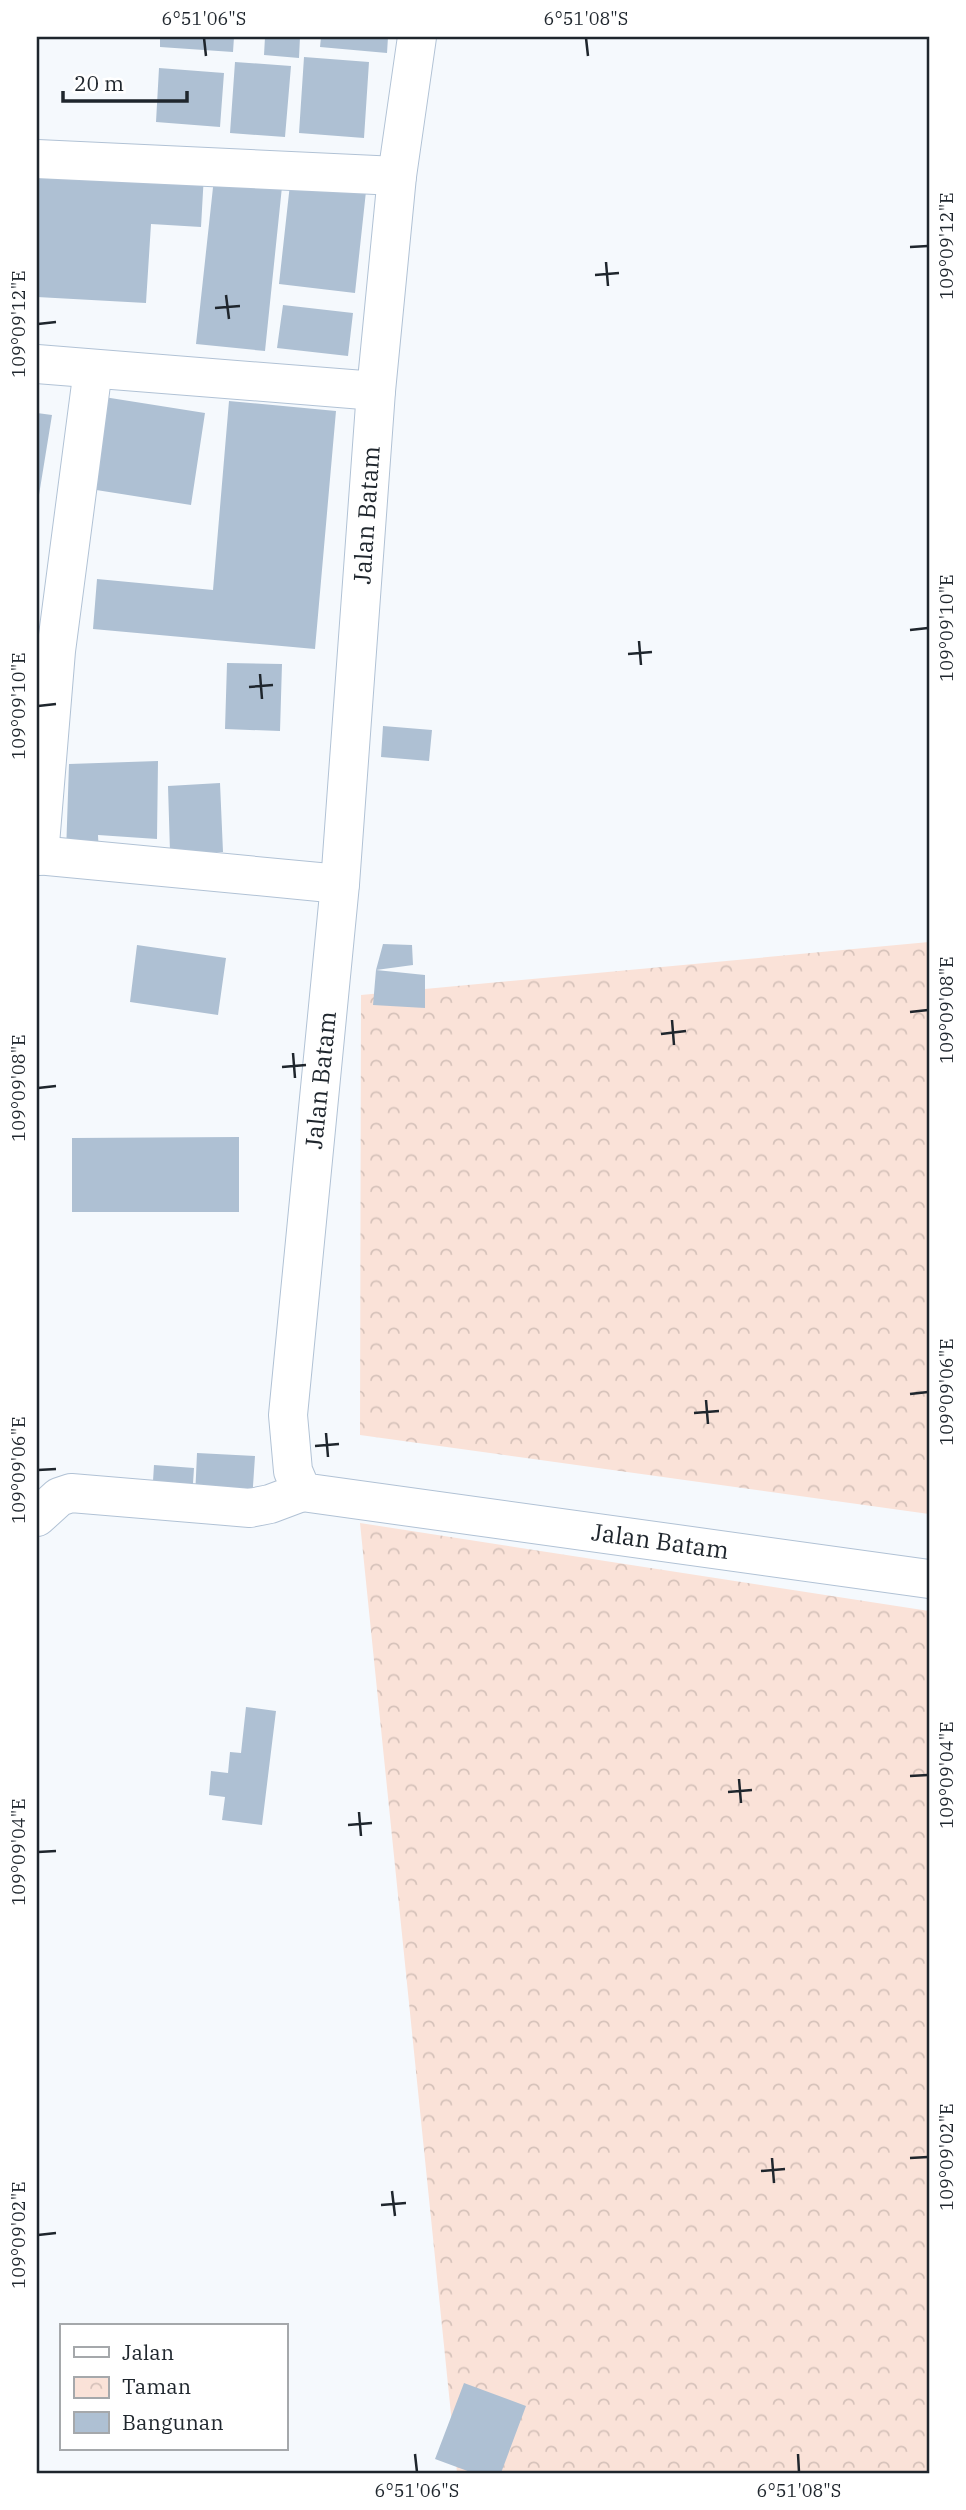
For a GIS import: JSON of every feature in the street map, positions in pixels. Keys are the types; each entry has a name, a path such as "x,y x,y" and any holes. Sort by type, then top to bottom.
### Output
{"street":[{"name":"Jalan Batam","path":"417,37 397,176 376,391 340,884 288,1415 293,1471 302,1492 929,1579"},
{"path":"37,159 397,176"},
{"path":"37,365 376,391"},
{"path":"93,369 46,650 38,855 340,884"},
{"path":"37,1517 59,1497 71,1493 250,1508 302,1492"}],"green space":[{"path":"929,942 929,1514 360,1435 361,995"},
{"path":"360,1523 929,1611 929,2473 457,2473"}],"building":[{"path":"160,37 234,37 233,52 160,47"},
{"path":"265,37 300,37 299,58 264,55"},
{"path":"321,37 388,37 387,53 320,47"},
{"path":"304,57 369,62 364,138 299,133"},
{"path":"235,62 291,66 285,137 230,133"},
{"path":"159,68 224,73 220,127 156,122"},
{"path":"37,163 204,174 201,227 151,224 146,303 37,297"},
{"path":"215,169 283,177 265,351 196,344"},
{"path":"291,175 367,182 355,293 279,284"},
{"path":"283,305 353,313 348,356 277,348"},
{"path":"104,397 205,413 191,505 90,489"},
{"path":"229,401 336,411 315,649 93,629 97,579 213,590"},
{"path":"37,413 52,415 38,501 37,501"},
{"path":"227,663 282,664 280,731 225,729"},
{"path":"383,726 432,730 429,761 381,757"},
{"path":"158,761 157,839 98,835 99,854 66,853 69,764"},
{"path":"220,783 223,852 170,852 168,786"},
{"path":"383,944 412,945 413,965 376,970"},
{"path":"137,945 226,958 218,1015 130,1002"},
{"path":"376,970 425,975 425,1008 373,1005"},
{"path":"239,1137 239,1212 72,1212 72,1138"},
{"path":"197,1453 255,1456 252,1501 195,1498"},
{"path":"154,1465 194,1468 192,1499 152,1497"},
{"path":"246,1707 276,1711 262,1825 222,1820 225,1797 209,1795 211,1771 228,1773 230,1752 241,1753"},
{"path":"464,2383 526,2406 501,2473 473,2473 435,2459"}]}
